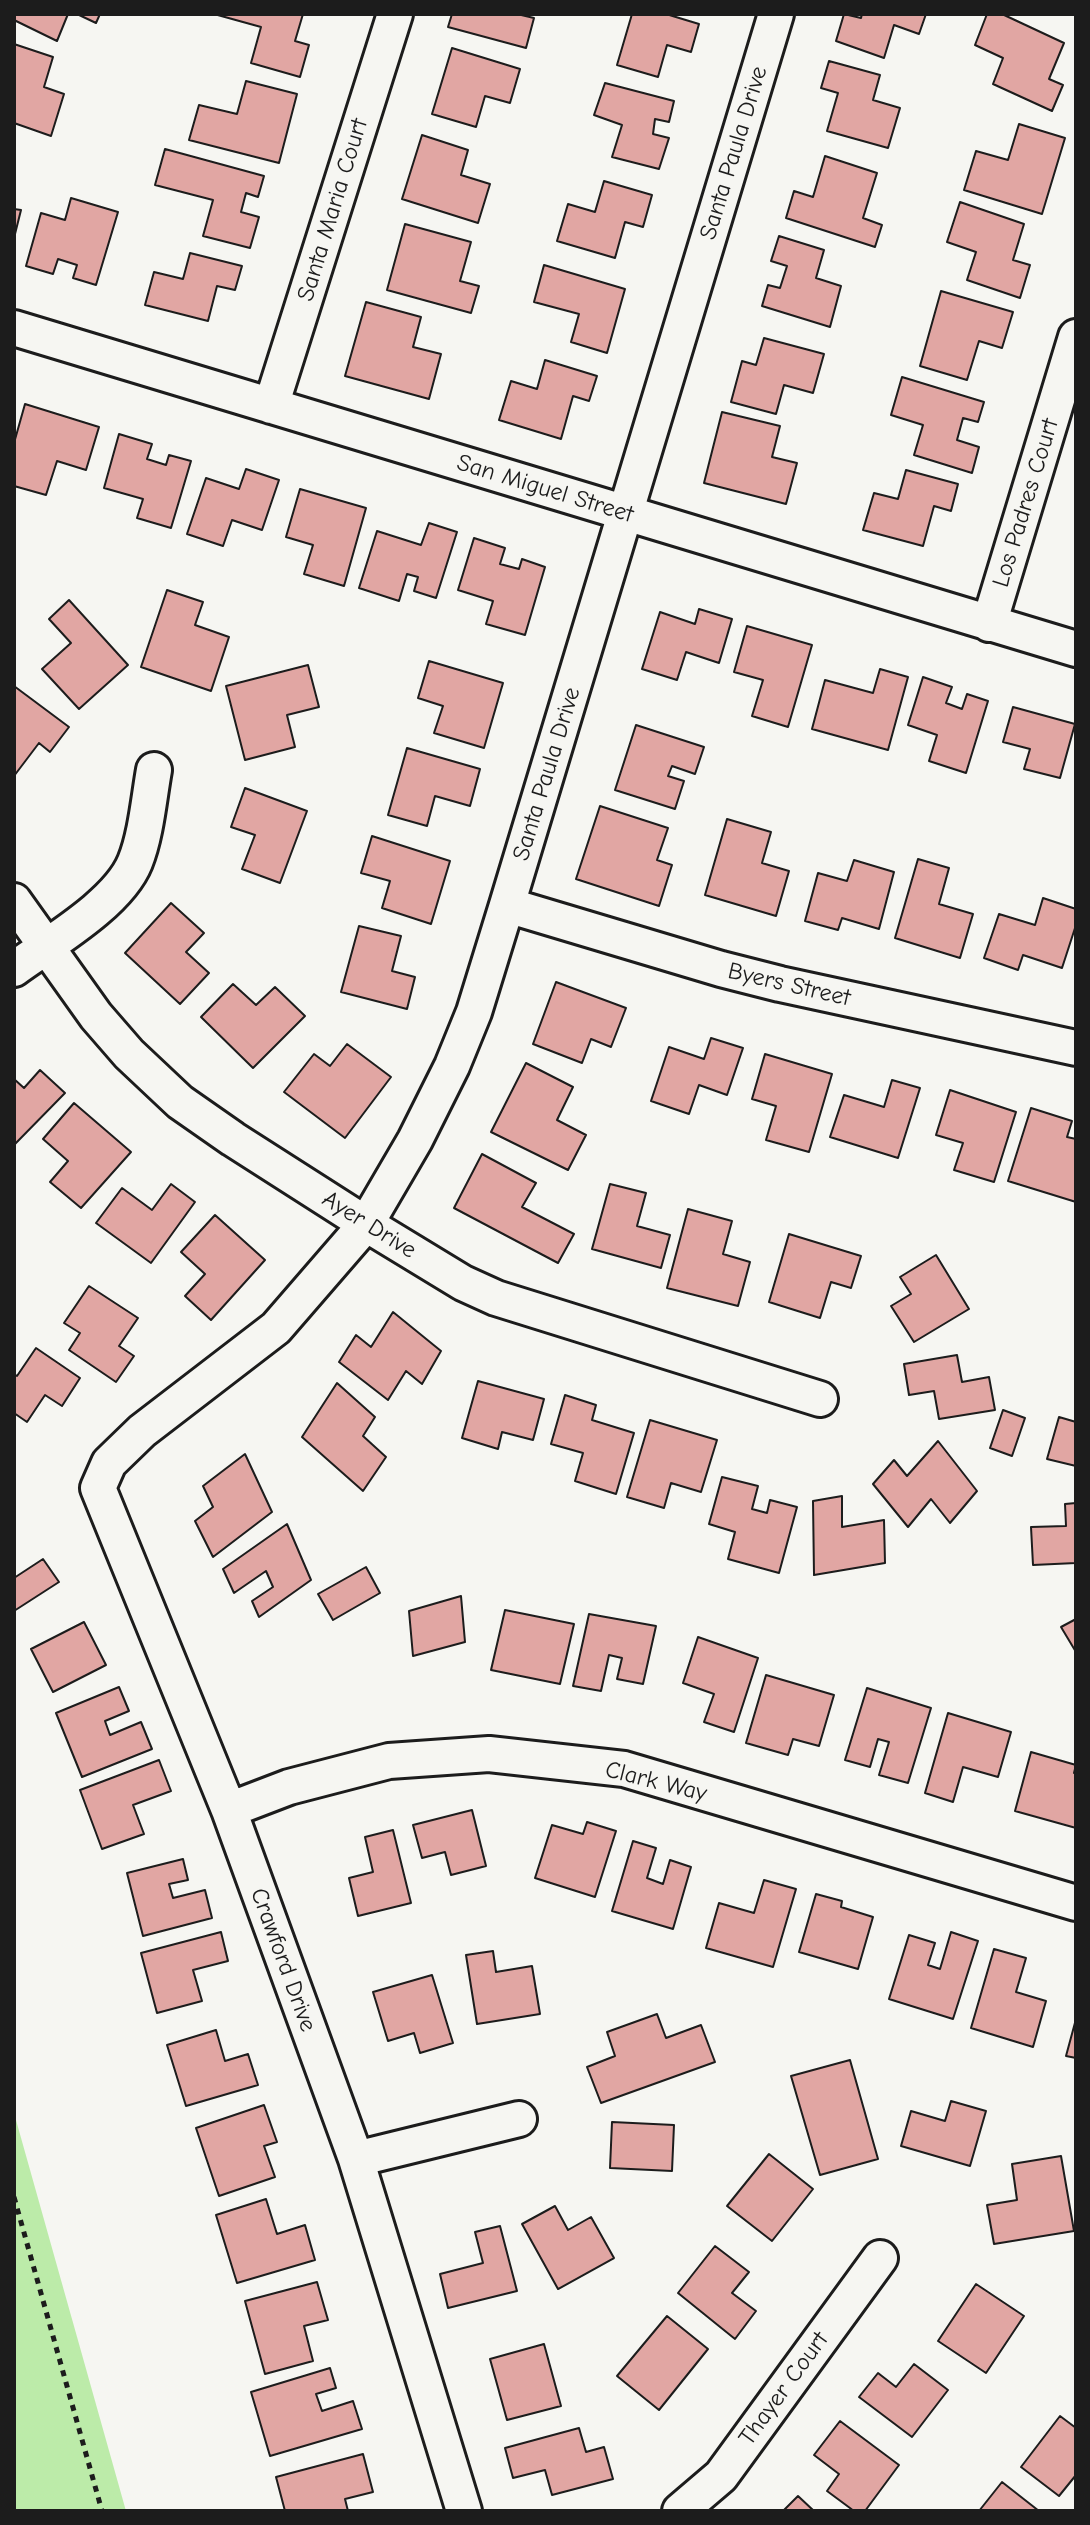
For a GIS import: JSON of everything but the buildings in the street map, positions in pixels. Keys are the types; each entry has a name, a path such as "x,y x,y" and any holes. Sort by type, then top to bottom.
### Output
{"street":[{"name":"Santa Maria Court","path":"271,406 395,14"},
{"name":"Santa Paula Drive","path":"142,1431 276,1328 366,1224 415,1140 452,1066 474,1012 507,905 776,14"},
{"name":"San Miguel Street","path":"14,328 1076,649"},
{"name":"Los Padres Court","path":"989,624 1076,337"},
{"path":"14,969 101,906 120,888 135,862 154,770"},
{"name":"Ayer Drive","path":"14,901 96,1016 129,1054 180,1102 366,1224 463,1283 496,1298 820,1399"},
{"name":"Byers Street","path":"507,905 780,984 1076,1048"},
{"name":"Crawford Drive","path":"142,1431 109,1463 98,1488 229,1810 356,2159 464,2511"},
{"name":"Clark Way","path":"229,1810 289,1787 389,1761 489,1754 624,1769 1076,1903"},
{"path":"356,2159 519,2119"},
{"name":"Thayer Court","path":"680,2511 721,2476 880,2258"}],"path":[{"path":"14,2197 102,2511"}],"green space":[{"path":"14,2113 126,2511 14,2511"}]}
